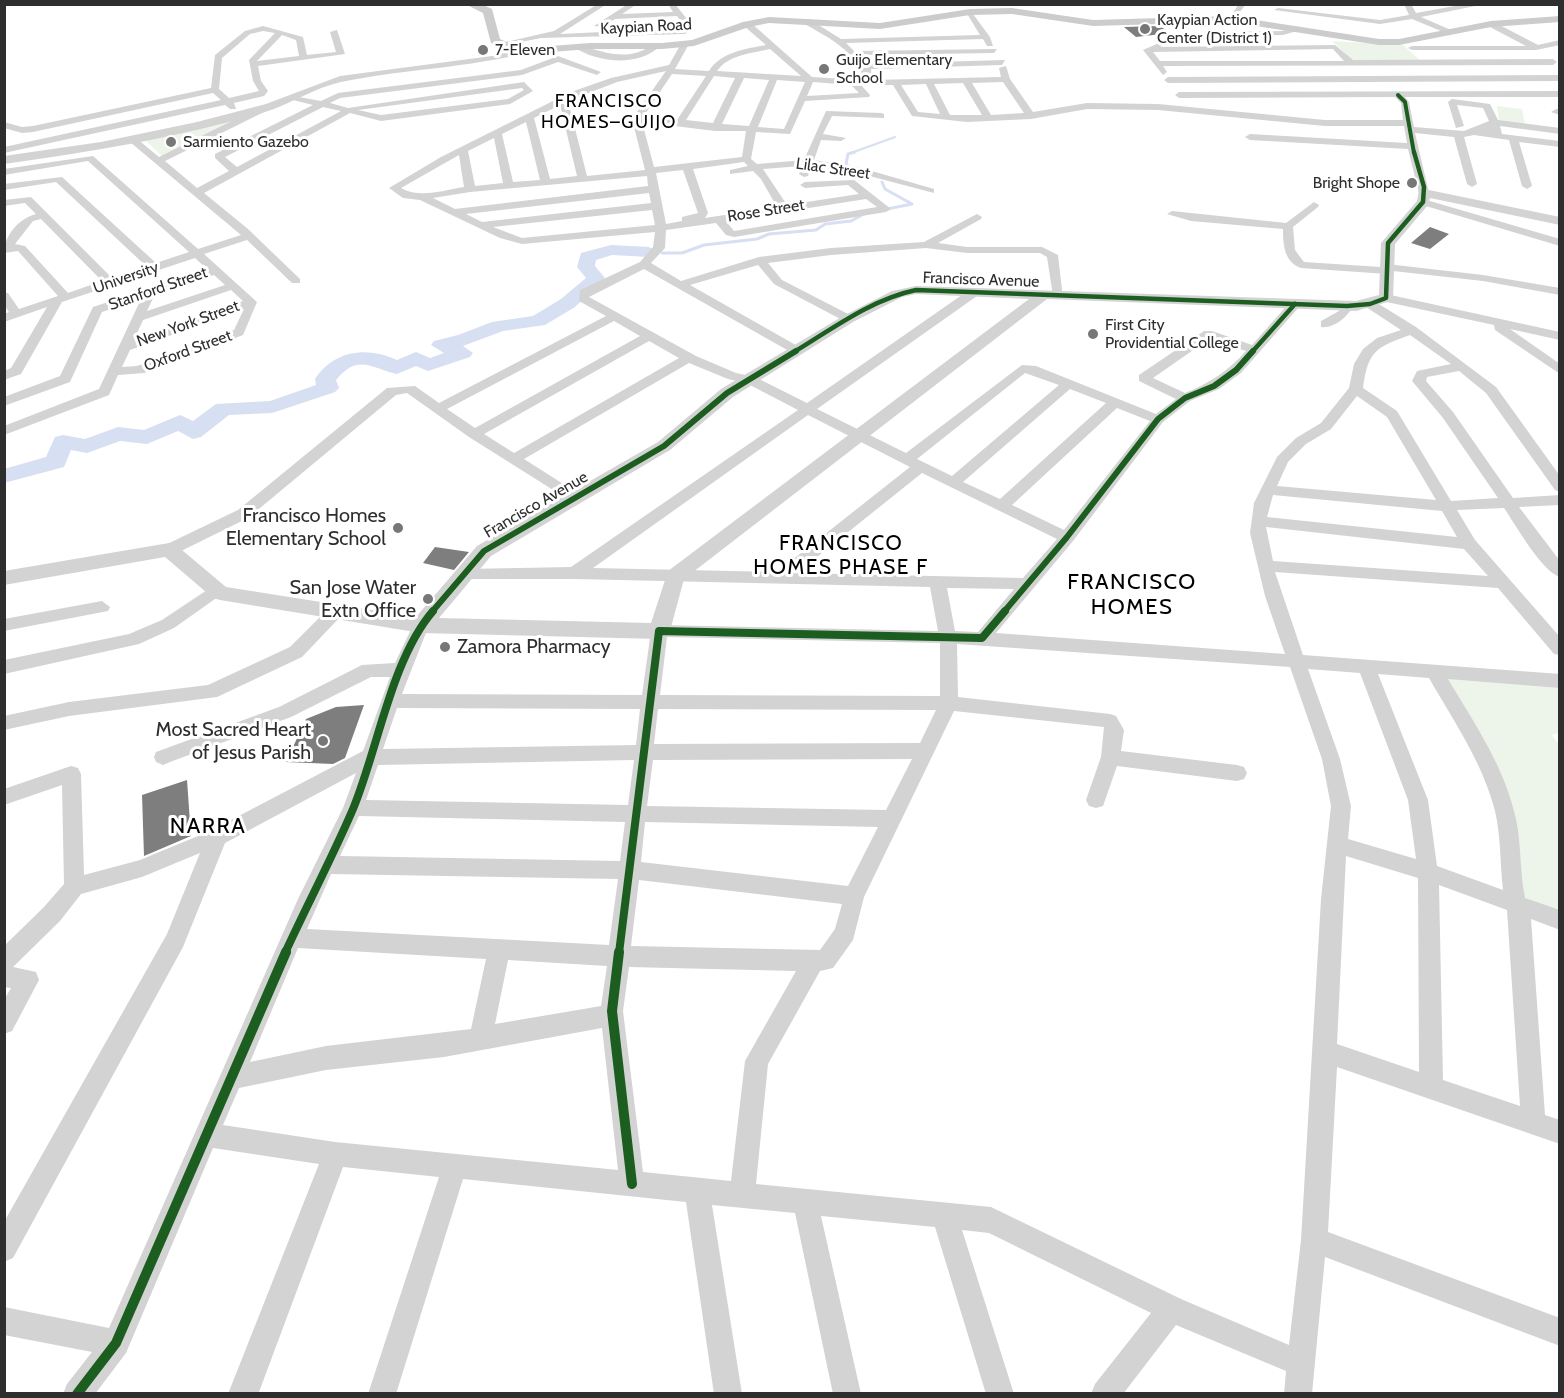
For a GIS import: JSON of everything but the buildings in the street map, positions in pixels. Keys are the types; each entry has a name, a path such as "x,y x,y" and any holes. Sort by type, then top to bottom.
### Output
{"main road":[{"path":"470,4 488,11 492,37 501,44"},
{"name":"Kaypian Road","path":"501,44 527,50 576,42 656,46 685,44 747,24 769,20 880,26 970,12 1028,12 1093,23 1193,18 1230,19 1379,42 1399,42 1491,24 1560,19"}],"street":[{"path":"544,37 604,4"},
{"path":"1230,19 1243,4"},
{"path":"1407,4 1414,17 1448,32"},
{"path":"1278,10 1299,8 1380,22 1482,4"},
{"path":"501,44 544,37 576,42 670,34 685,32 690,28 672,5 632,6 576,42"},
{"path":"970,12 1002,62 1006,79 1030,116"},
{"path":"615,17 679,14"},
{"path":"930,20 945,38"},
{"path":"806,21 854,53 866,67 868,83"},
{"path":"598,26 686,23"},
{"path":"747,24 810,80"},
{"path":"1491,24 1536,48 1556,65"},
{"path":"215,90 218,57 248,31 266,28 300,39"},
{"path":"1147,50 1182,35 1283,33 1294,29"},
{"path":"4,150 228,102 264,90 257,81 253,60 281,32"},
{"path":"255,64 341,54 334,32"},
{"path":"839,41 986,37"},
{"path":"300,39 303,58"},
{"path":"272,42 300,39"},
{"path":"1427,63 1412,48 1536,48 1560,42"},
{"path":"685,44 672,69 637,119 651,172 661,224 659,249 644,264 582,296 649,336 690,357 738,379 750,380 953,483 1067,537"},
{"path":"679,124 718,63 727,57 772,46"},
{"path":"1147,50 1335,47 1351,63"},
{"path":"4,160 134,140 261,110 340,79 492,59 527,50"},
{"path":"1147,50 1188,109"},
{"path":"854,53 994,51"},
{"path":"236,171 218,156 338,96 522,72 558,59 597,72"},
{"path":"866,67 1002,62"},
{"path":"1384,63 1401,78"},
{"path":"1157,64 1556,65"},
{"path":"746,159 651,172 470,189 422,197 408,196 394,188 463,149 563,100 614,80 672,69 868,83 1006,79"},
{"path":"715,128 741,75"},
{"path":"746,159 751,130 774,77"},
{"path":"1344,78 1361,94"},
{"path":"1168,80 1560,78"},
{"path":"637,119 715,128 787,132 810,80"},
{"path":"966,80 988,118"},
{"path":"801,99 866,96 854,82"},
{"path":"929,82 947,118"},
{"path":"896,83 915,114 947,118 1030,116 1094,106 1188,109 1325,123 1459,130 1560,144"},
{"path":"197,192 348,111 357,107 524,85 529,91 510,101 381,118 348,111 319,105 296,98"},
{"path":"215,90 240,115"},
{"path":"4,125 27,130 215,90"},
{"path":"1398,94 1405,102 1423,197 1388,243 1386,298 1560,336"},
{"path":"1179,95 1560,94"},
{"path":"1207,95 1260,106 1333,114 1406,112"},
{"path":"563,100 584,179"},
{"path":"1472,184 1452,102 1487,106 1498,136"},
{"path":"1094,106 1111,119"},
{"path":"158,161 261,110"},
{"path":"814,203 802,178 817,137 829,113 881,116"},
{"path":"529,116 546,182"},
{"path":"1473,132 1494,122 1560,131"},
{"path":"497,132 508,185"},
{"path":"817,137 841,138"},
{"path":"1250,137 1412,146"},
{"path":"1513,138 1527,186"},
{"path":"134,140 248,236 296,281"},
{"path":"463,149 470,189"},
{"path":"4,172 90,158 251,302"},
{"path":"746,159 768,183 783,208"},
{"name":"Lilac Street","path":"734,172 784,163 809,164 872,174 930,191"},
{"path":"422,197 504,237 522,241 661,224 703,216 687,166"},
{"path":"4,187 58,178 155,268"},
{"path":"719,219 730,233 734,234 886,209 850,182 805,185"},
{"path":"453,212 653,189"},
{"name":"Rose Street","path":"661,224 719,219 870,195"},
{"path":"1423,197 1560,221"},
{"path":"1423,197 1560,243"},
{"path":"4,203 27,199 111,283"},
{"path":"1172,214 1191,218 1288,226 1314,205"},
{"path":"480,225 657,206"},
{"path":"6,249 29,219 42,215"},
{"path":"926,245 977,218"},
{"path":"1288,226 1289,250 1301,265 1387,269 1483,278 1560,292"},
{"name":"University","path":"4,318 248,236"},
{"path":"632,1184 613,1015 660,631 675,576 860,435 1051,296 1054,270 1052,255 1042,249 967,250 926,245 804,252 721,269 680,285"},
{"path":"4,376 16,371 62,299 21,248 6,249"},
{"path":"759,260 778,282 848,319"},
{"path":"644,264 796,351"},
{"name":"Stanford Street","path":"4,402 65,379 97,310 216,270"},
{"path":"141,316 232,286"},
{"name":"Francisco Avenue","path":"421,625 484,551 664,446 727,393 848,319 897,294 916,290 1347,306 1370,304 1386,298"},
{"path":"4,431 104,392 141,316 150,292"},
{"path":"574,573 974,293"},
{"path":"4,296 17,314"},
{"name":"New York Street","path":"126,347 251,302"},
{"name":"Oxford Street","path":"114,371 139,370 239,332 251,307 251,302"},
{"path":"982,638 1067,537 1158,419 1185,398 1214,387 1236,370 1295,304"},
{"path":"1370,304 1412,330 1491,390 1560,487"},
{"path":"1325,324 1344,313 1347,306"},
{"path":"437,409 615,316"},
{"path":"1493,322 1560,370"},
{"path":"1298,1394 1314,1240 1326,1052 1331,909 1341,806 1331,759 1282,628 1258,533 1259,521 1268,489 1282,460 1301,441 1326,426 1356,389 1360,364 1368,352 1381,340 1412,330"},
{"path":"1185,398 1144,378 1208,334 1254,350"},
{"path":"474,434 649,336"},
{"path":"513,459 690,357"},
{"path":"1462,366 1422,374 1419,381 1448,415 1560,572"},
{"path":"779,579 1022,369 1032,369 1158,419"},
{"path":"953,483 1068,384"},
{"path":"4,578 169,550 243,514 392,392 410,389 474,434 574,497"},
{"path":"1356,389 1392,414 1469,544 1560,649"},
{"path":"1002,506 1115,402"},
{"path":"1268,489 1445,506 1560,500"},
{"path":"1259,521 1469,544"},
{"path":"169,550 220,593 421,625 982,638 1560,681"},
{"path":"1266,566 1504,583"},
{"path":"465,575 574,573 1028,584"},
{"path":"292,938 619,956 825,961 845,933 854,896 894,819 949,703 948,638 937,580"},
{"path":"4,668 132,640 168,624 216,590"},
{"path":"4,625 102,607"},
{"path":"4,723 69,710 211,692 296,652 337,610"},
{"path":"77,1394 116,1343 292,938 353,808 401,670 421,625"},
{"path":"1366,666 1418,800 1428,872 1431,1088"},
{"path":"163,757 285,712 343,686 368,670 401,670"},
{"path":"1435,673 1489,767 1505,811 1514,903 1520,919 1533,1123"},
{"path":"391,700 949,703 1110,722 1115,730 1110,757 1096,800"},
{"path":"4,961 52,914 74,886 142,868 217,837 369,757 644,752 927,751"},
{"path":"1110,757 1237,773"},
{"path":"4,797 71,774 74,886"},
{"path":"353,808 894,819"},
{"path":"4,1249 175,940 217,837"},
{"path":"1338,844 1428,872 1560,920"},
{"path":"326,865 631,870 854,896"},
{"path":"482,1038 499,950"},
{"path":"742,1195 757,1061 814,961"},
{"path":"4,976 28,980 4,1023"},
{"path":"231,1078 326,1058 444,1045 613,1015"},
{"path":"1326,1052 1560,1132"},
{"path":"207,1135 335,1154 991,1220 1171,1309 1300,1363"},
{"path":"242,1394 249,1382 335,1154"},
{"path":"382,1394 455,1166"},
{"path":"697,1190 728,1394"},
{"path":"805,1201 847,1394"},
{"path":"944,1215 1000,1394"},
{"path":"1314,1240 1560,1332"},
{"path":"1105,1394 1171,1309"},
{"path":"4,1321 116,1343"}],"shaded area":[{"path":"1332,41 1403,45 1421,61 1353,61"},
{"path":"1497,106 1522,109 1525,124 1499,121"},
{"path":"239,118 162,156 145,140"},
{"path":"1447,677 1559,686 1559,733 1552,735 1560,746 1559,909 1523,900 1514,810"}],"waterway":[{"path":"851,153 895,137"},
{"path":"855,152 848,154 846,164 856,173 865,175"},
{"path":"882,182 885,189 912,204 887,209"},
{"path":"662,253 682,253 704,245 757,239 769,234 816,230 825,224 851,221 864,214"},
{"path":"4,476 56,462 63,442 87,446 118,434 147,437 180,422 193,432 224,409 272,407 328,388 325,379 332,370 349,360 378,359 397,368 416,358 428,365 463,353 441,345 464,340 499,326 538,321 568,303 596,278 586,267 587,257 611,250 649,252"}],"cycle path":[{"path":"77,1394 116,1343 309,899 353,808 401,670 421,625 484,551 664,446 727,393 848,319 897,294 916,290 1347,306 1370,304 1386,298 1388,243 1423,202 1424,187 1412,146 1405,102 1398,95"},
{"path":"632,1184 612,1011 659,631 982,638 1067,537 1158,419 1185,398 1214,386 1236,370 1295,304"}],"place":[{"name":"Kaypian Action Center (District 1)","path":"1145,29"},
{"name":"7-Eleven","path":"483,50"},
{"name":"Guijo Elementary School","path":"824,69"},
{"name":"Sarmiento Gazebo","path":"171,142"},
{"name":"Bright Shope","path":"1412,183"},
{"name":"First City Providential College","path":"1093,334"},
{"name":"Francisco Homes Elementary School","path":"398,528"},
{"name":"San Jose Water Extn Office","path":"428,599"},
{"name":"Zamora Pharmacy","path":"445,647"},
{"name":"Most Sacred Heart of Jesus Parish","path":"323,741"}],"district":[{"name":"FRANCISCO HOMES–GUIJO","path":"609,112"},
{"name":"FRANCISCO HOMES PHASE F","path":"841,556"},
{"name":"FRANCISCO HOMES","path":"1132,596"},
{"name":"NARRA","path":"208,827"}]}
